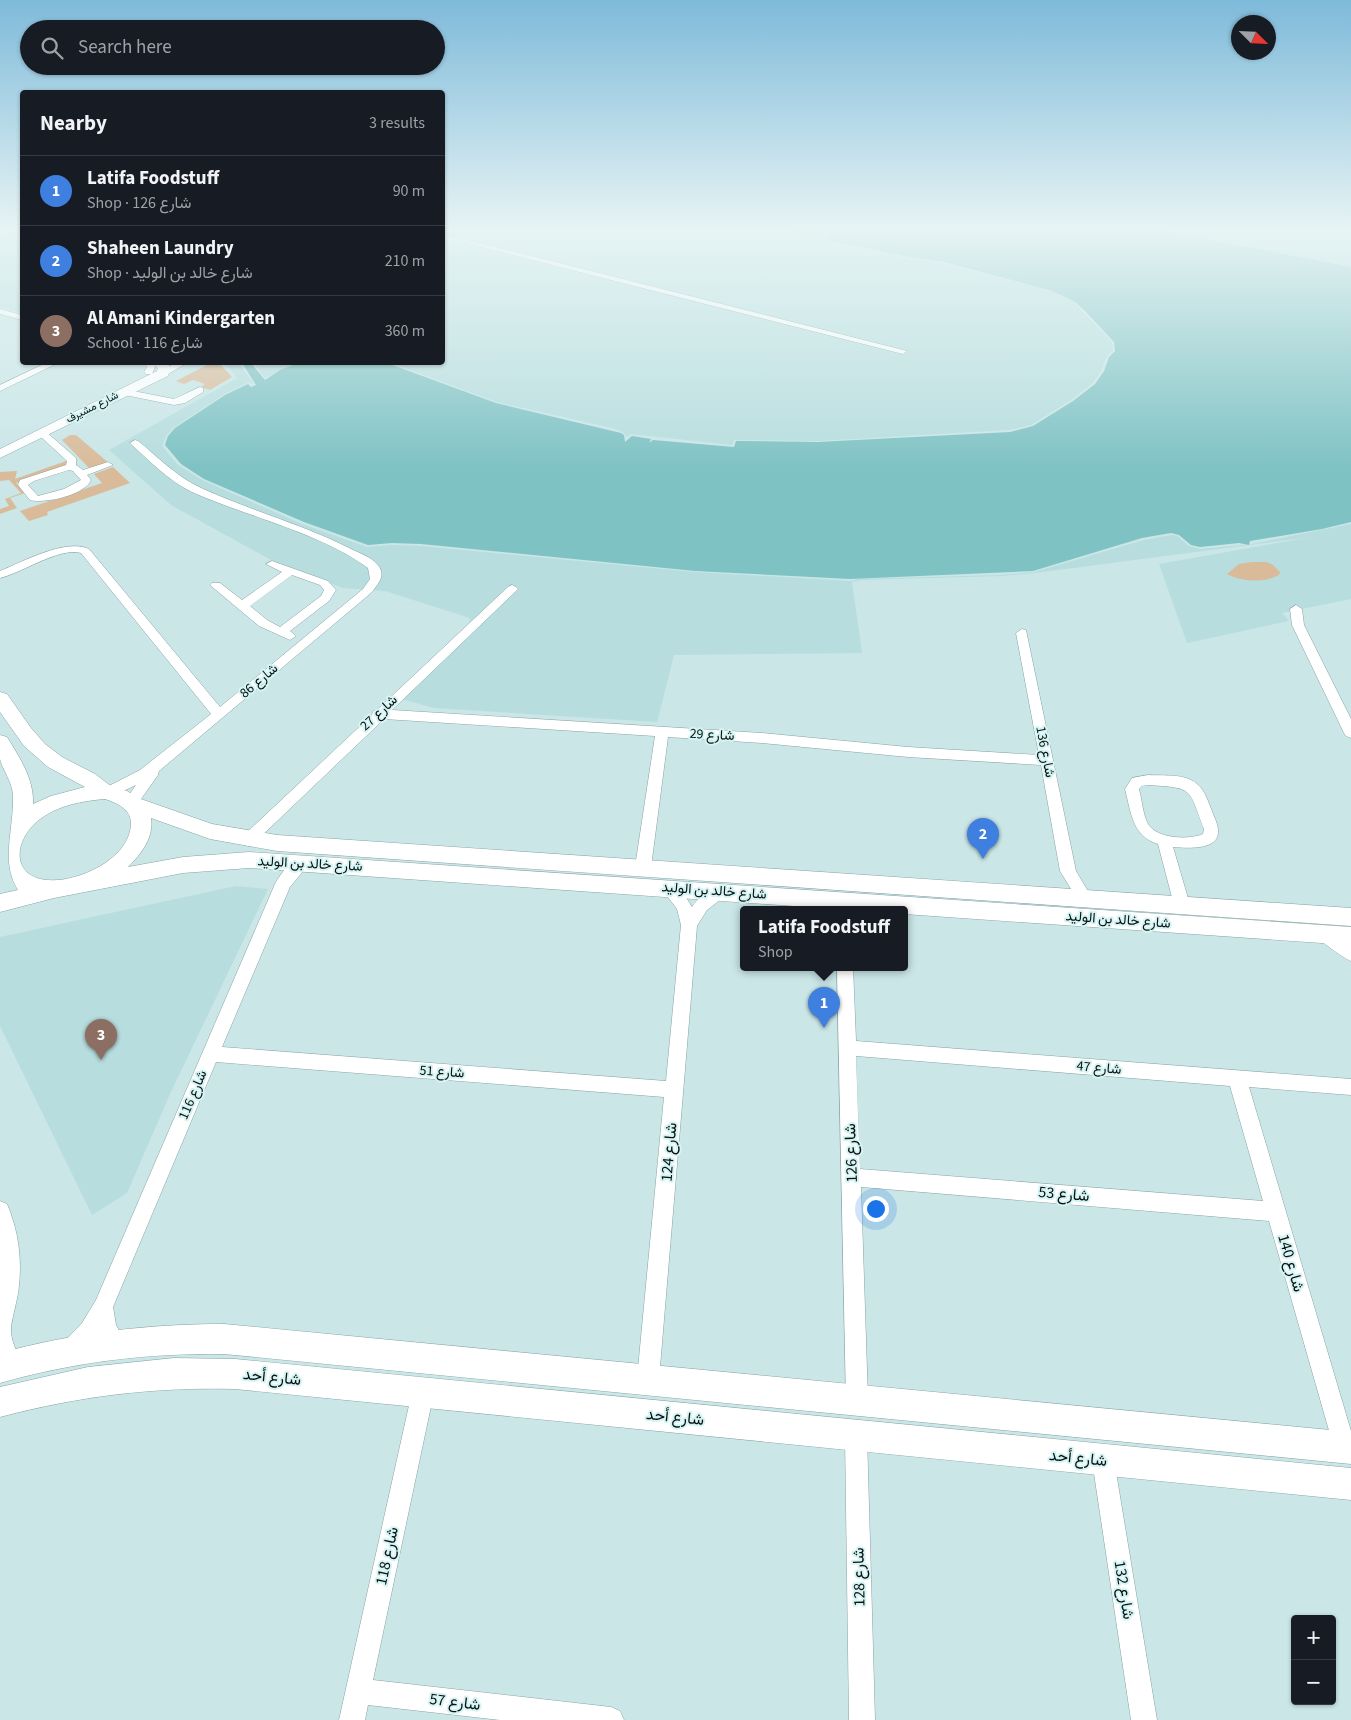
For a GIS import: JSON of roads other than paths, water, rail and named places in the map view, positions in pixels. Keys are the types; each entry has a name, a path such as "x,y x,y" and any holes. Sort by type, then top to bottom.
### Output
{"main road":[{"name":"شارع مشيرف","path":"0,454 123,392 158,366"},
{"name":"شارع مشيرف","path":"0,445 158,366"},
{"path":"0,698 22,732 41,751 69,770 96,784 106,793"},
{"path":"0,742 22,780 24,790 24,808 18,827 3,851 8,872 17,881 30,887 47,890 72,886"},
{"path":"0,903 72,886 102,875 121,862 134,846 141,830 141,816 132,803 125,798 106,793 86,793 67,797 49,804 18,827"},
{"name":"شارع خالد بن الوليد","path":"132,803 210,831 248,840 643,867 1351,936"},
{"name":"شارع خالد بن الوليد","path":"72,886 206,862 277,862 669,888 843,905 990,902"},
{"name":"شارع خالد بن الوليد","path":"1025,904 1062,896 1351,917"},
{"path":"6,1366 70,1350 116,1343 189,1338 224,1339 1348,1448"},
{"path":"365,1386 374,1353"},
{"name":"شارع أحد","path":"0,1402 48,1389 144,1374 190,1372 235,1374 1351,1484"},
{"path":"871,1401 880,1407 877,1414 877,1423 887,1438"}],"street":[{"path":"729,307 903,351"},
{"path":"0,311 20,317"},
{"path":"0,388 49,365"},
{"path":"0,378 12,382"},
{"path":"123,392 177,402 200,390"},
{"path":"135,406 150,398"},
{"path":"42,433 72,460 71,467"},
{"name":"شارع 86","path":"106,793 145,774 163,761 355,601 372,586 376,579 376,572 373,566 327,541 195,489 174,477 135,443"},
{"path":"81,474 108,465"},
{"path":"71,467 76,468 86,481 83,485 43,499 32,497 23,485 24,482 30,479 71,467"},
{"path":"0,575 54,555 76,554 90,559 218,714"},
{"path":"272,564 321,582 329,587 330,590 328,596 281,632"},
{"path":"242,606 291,571"},
{"path":"216,585 263,623 305,642"},
{"name":"شارع 27","path":"248,840 378,714 512,589"},
{"path":"315,606 337,616"},
{"path":"1290,611 1351,733"},
{"name":"شارع 136","path":"1022,633 1068,871 1084,898"},
{"name":"شارع 29","path":"378,714 786,740 908,752 1046,760"},
{"path":"643,867 662,732"},
{"name":"شارع 86","path":"132,803 146,781 163,761"},
{"path":"1148,780 1182,782 1192,787 1198,794 1211,829 1210,837 1197,842 1164,840 1150,834 1141,825 1132,793 1132,789 1137,782 1148,780"},
{"path":"1164,840 1182,905"},
{"path":"277,862 282,869 283,884"},
{"name":"شارع 116","path":"70,1350 89,1330 103,1307 283,884 302,863"},
{"name":"شارع 136","path":"1062,896 1068,871"},
{"name":"شارع 124","path":"648,1379 689,925 684,905 669,888"},
{"name":"شارع 124","path":"689,925 701,906 720,892"},
{"path":"1320,934 1334,940 1351,954"},
{"name":"شارع 126","path":"845,971 851,1177 871,1401"},
{"name":"شارع 47","path":"848,1048 1351,1087"},
{"name":"شارع 51","path":"210,1054 674,1090"},
{"name":"شارع 140","path":"1237,1078 1348,1448"},
{"name":"شارع 53","path":"851,1177 1276,1212"},
{"path":"0,1211 7,1234 10,1270 9,1290 1,1329 6,1366"},
{"path":"103,1307 104,1321 116,1343"},
{"name":"شارع 118","path":"352,1720 423,1392"},
{"name":"شارع 128","path":"856,1435 862,1720"},
{"name":"شارع 132","path":"1104,1460 1144,1720"},
{"name":"شارع 57","path":"358,1691 611,1720"}],"water":[{"path":"1081,307 1351,307 1351,522 1322,529 1250,541 1249,545 1239,543 1200,547 1191,545 1179,535 1171,533 1142,538 1033,571 850,579 695,571 421,544 392,543 368,545 304,522 204,479 181,464 165,445 168,436 175,428 225,395 248,384 251,387 256,385 243,365 253,365 265,380 280,370 293,365 392,365 496,403 621,433 624,435 625,442 632,436 651,439 649,443 653,440 734,447 736,441 818,442 1010,432 1033,426 1073,401 1095,384 1104,371 1109,357 1115,351 1114,342"}],"place":[{"name":"Shaheen Laundry","path":"983,859"},
{"name":"Latifa Foodstuff","path":"824,1028"},
{"name":"Al Amani Kindergarten","path":"101,1060"}]}
